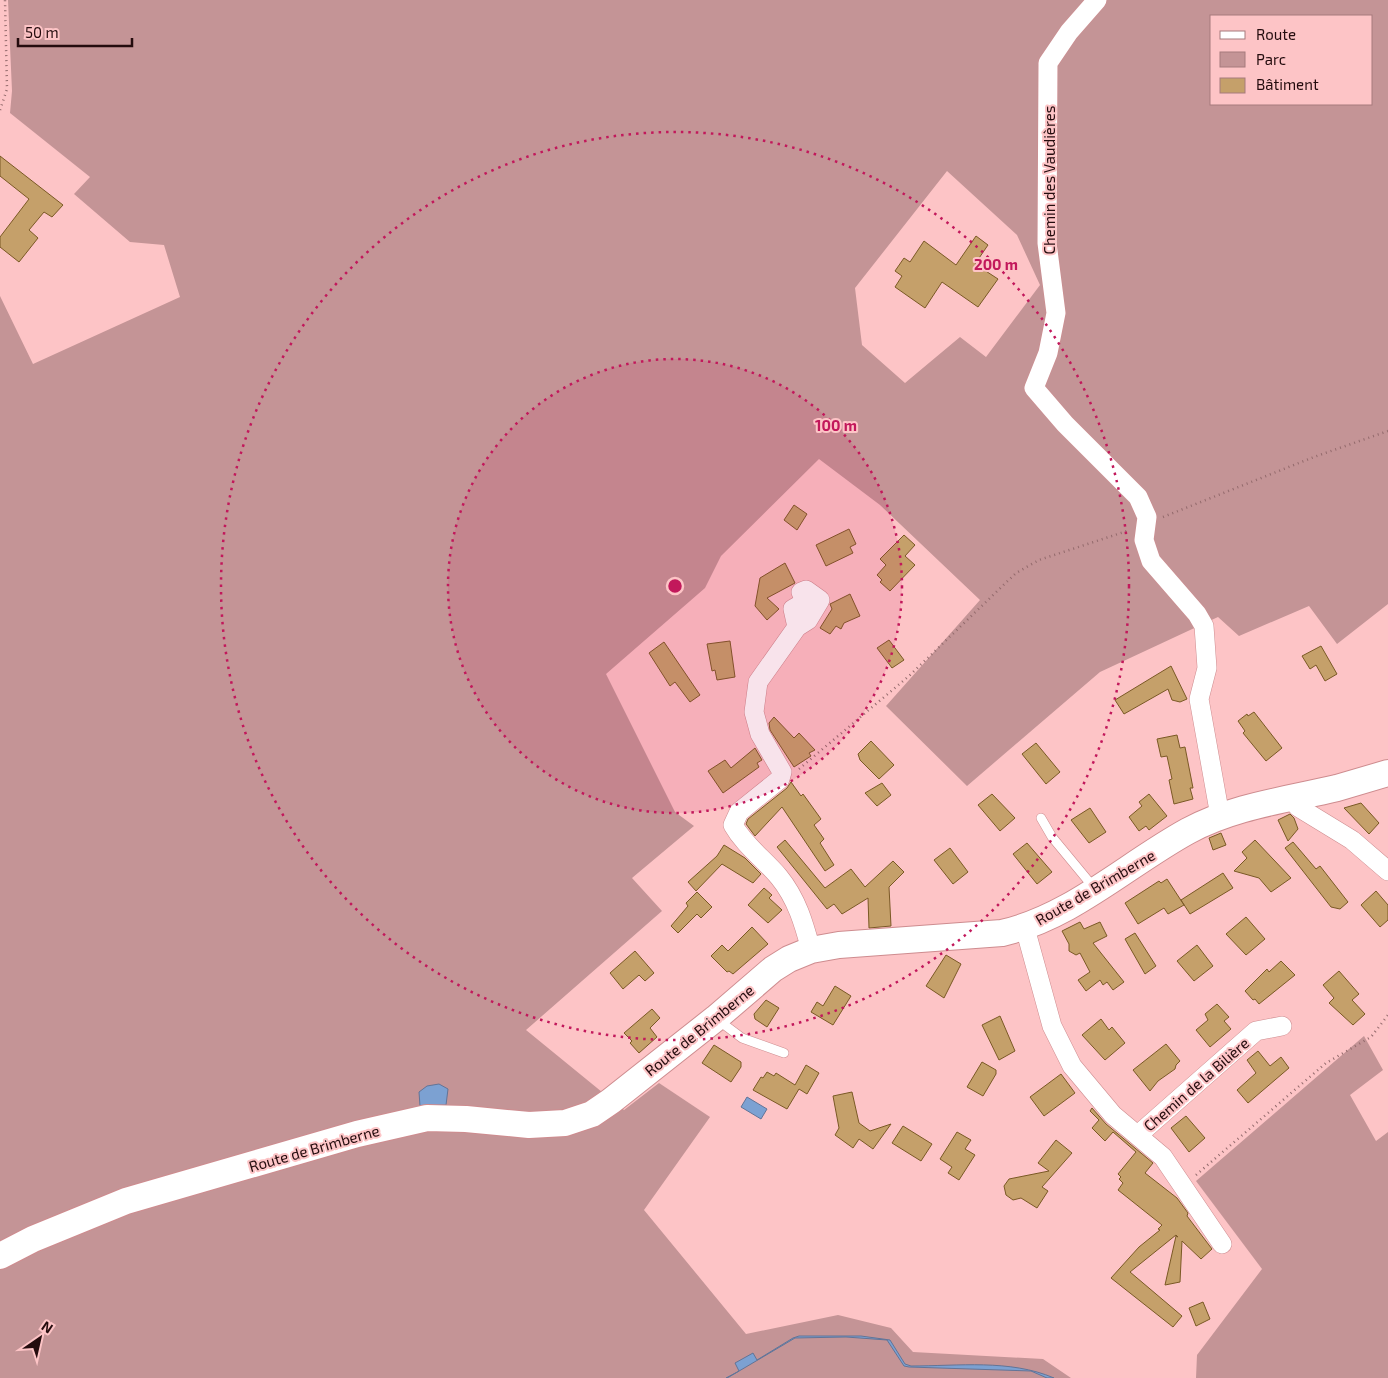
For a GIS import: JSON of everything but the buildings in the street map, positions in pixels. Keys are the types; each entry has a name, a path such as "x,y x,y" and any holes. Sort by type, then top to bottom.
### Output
{"street":[{"name":"Chemin des Vaudières","path":"1097,0 1069,32 1048,63 1046,243 1056,313 1048,353 1034,388 1066,424 1138,496 1147,517 1144,540 1151,561 1197,614 1204,626 1207,668 1199,699 1220,816"},
{"path":"798,627 758,682 754,712 760,734 782,772 780,779 739,812 733,825 740,837 779,877 799,909 811,950"},
{"name":"Route de Brimberne","path":"0,1256 33,1239 126,1200 357,1134 427,1118 466,1119 529,1125 565,1123 592,1114 716,1018 773,969 789,959 811,950 839,945 1002,933 1025,928 1052,916 1188,831 1220,816 1248,807 1292,798 1388,772"},
{"path":"1292,798 1298,807 1352,840 1388,871"},
{"name":"Chemin de la Bilière","path":"1025,928 1052,1026 1072,1066 1113,1115 1163,1157 1222,1244"},
{"name":"Chemin de la Bilière","path":"1138,1135 1256,1032 1282,1026"}],"lane":[{"path":"1041,818 1052,837 1096,889"},
{"path":"716,1018 742,1038 784,1053"}],"path":[{"path":"0,110 7,89 5,0"},
{"path":"792,775 909,676 1016,573 1039,560 1146,524 1314,457 1388,431"},
{"path":"1184,1186 1326,1063 1371,1037 1388,1015"}],"green space":[{"path":"8,0 1388,0 1388,604 1337,644 1309,606 1239,636 1218,617 1100,672 967,786 886,706 980,600 880,505 819,459 721,556 705,588 606,674 675,812 694,826 632,878 662,911 526,1030 624,1110 659,1083 710,1117 644,1210 746,1334 838,1315 891,1328 913,1352 1043,1359 1071,1378 0,1378 0,296 33,364 180,297 164,245 130,242 74,194 90,177 10,113 12,91","holes":["947,171 1017,235 1040,285 986,357 960,337 905,383 862,345 855,288"]},
{"path":"1364,1036 1383,1070 1350,1095 1376,1141 1388,1132 1388,1378 1196,1378 1197,1355 1262,1269 1196,1181"}],"water":[{"path":"439,1084 448,1089 446,1105 420,1106 419,1092 427,1086"},
{"path":"747,1097 767,1109 761,1119 741,1107"},
{"path":"799,1336 861,1336 890,1340 905,1364 911,1366 1002,1366 1020,1368 1037,1372 1054,1378 1047,1378 1031,1371 909,1367 904,1366 887,1340 846,1337 795,1338 729,1377 726,1378 739,1371 735,1363 753,1353 757,1360 793,1338"}]}
